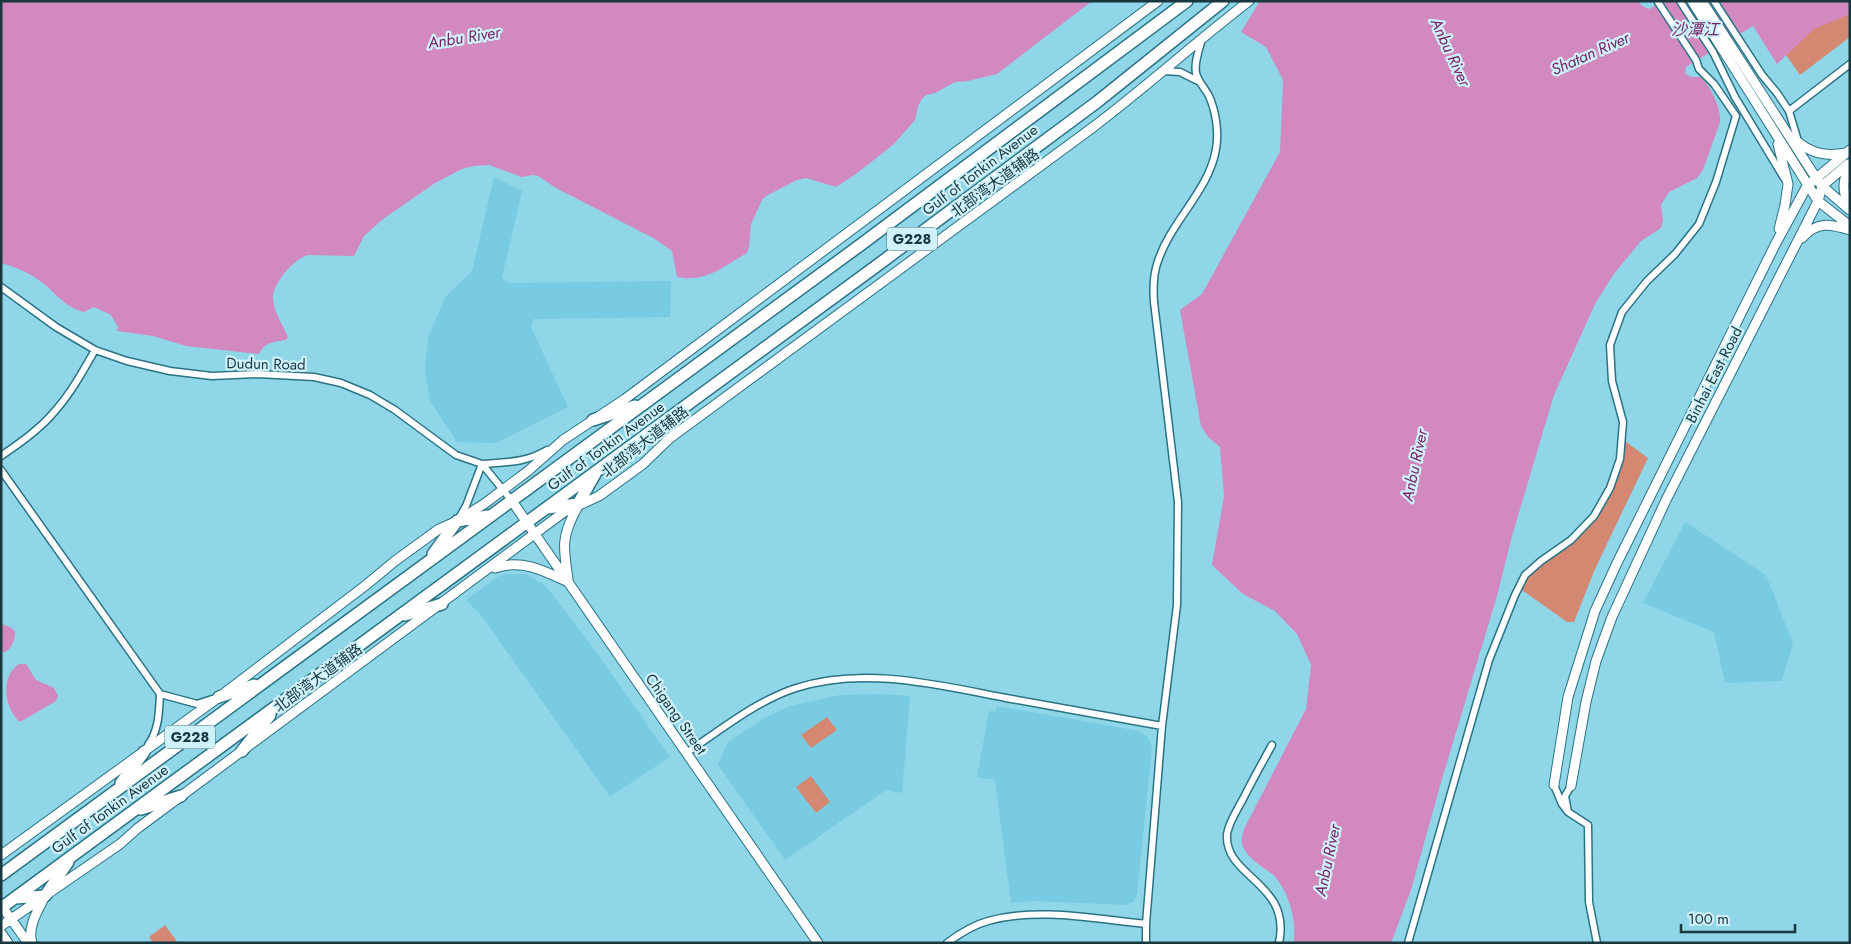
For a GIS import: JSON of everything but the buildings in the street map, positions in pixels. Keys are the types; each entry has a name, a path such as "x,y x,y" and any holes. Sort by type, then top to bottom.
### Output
{"highway":[{"name":"Gulf of Tonkin Avenue","path":"1,876 644,404 1187,1"},
{"name":"Gulf of Tonkin Avenue","path":"2,907 1097,102 1223,1"},
{"path":"593,420 644,404"},
{"path":"546,508 578,504 597,470"},
{"path":"426,564 457,521 492,515"},
{"path":"396,618 442,604"},
{"path":"219,697 265,682"},
{"path":"242,751 278,705"},
{"path":"114,793 144,752"},
{"path":"130,813 181,796"},
{"path":"15,898 45,896 74,854"}],"main road":[{"path":"1,855 219,697 439,529 457,521 504,490 563,440 633,393 1158,1"},
{"path":"1692,1 1721,48 1780,132 1822,186 1850,210"},
{"path":"1702,1 1721,48"},
{"name":"北部湾大道辅路","path":"1,926 120,844 138,828 536,535 564,512 598,496 643,464 670,438 1092,128 1247,3"},
{"path":"1780,132 1821,154 1832,155 1848,152"},
{"path":"1776,243 1788,184 1780,132"},
{"path":"1780,132 1806,186 1818,201 1850,226"},
{"path":"1806,186 1848,152"},
{"path":"1822,186 1850,165"},
{"path":"1850,165 1845,174 1843,186 1846,200 1850,204"},
{"name":"Binhai East Road","path":"1554,785 1568,697 1596,611 1642,510 1806,186"},
{"name":"Binhai East Road","path":"1571,786 1586,702 1596,661 1612,617 1666,500 1818,201 1822,186"},
{"path":"1793,250 1810,230 1814,228 1832,224 1850,230"},
{"name":"Chigang Street","path":"512,501 818,943"},
{"path":"568,582 563,548 566,530 578,504"},
{"path":"488,570 505,564 520,564 542,569 568,582"},
{"path":"32,943 34,919 45,896"},
{"path":"2,907 28,943"},
{"path":"1,933 8,943"}],"street":[{"path":"1680,1 1721,48 1721,72 1788,184"},
{"path":"1714,1 1762,75 1789,111 1798,142 1816,178"},
{"path":"1408,943 1489,660 1515,595 1525,575 1570,540 1594,516 1610,488 1620,459 1622,422 1612,381 1610,345 1622,312 1647,281 1675,254 1699,224 1736,116 1714,84 1699,69 1696,60 1658,2"},
{"path":"1146,943 1162,726 1177,605 1178,502 1153,282 1158,260 1168,239 1207,175 1216,149 1218,132 1215,113 1195,72 1203,38"},
{"path":"1789,111 1850,64"},
{"path":"1164,71 1180,72 1198,81"},
{"path":"1714,84 1721,72"},
{"name":"Dudun Road","path":"1,287 56,327 95,350 127,361 170,371 212,376 287,375 314,377 341,383 370,395 395,410 456,456 482,464"},
{"path":"1,456 26,439 54,412 72,388 95,350"},
{"path":"482,464 518,462 535,457 563,440"},
{"path":"482,464 512,501"},
{"path":"457,521 466,506 482,464"},
{"path":"1,470 160,694 159,718 153,739 144,752"},
{"path":"686,753 771,698 796,688 840,678 911,680 1162,726"},
{"path":"160,694 197,704 219,697"},
{"path":"1272,745 1229,826 1228,845 1231,856 1239,866 1266,890 1276,907 1280,920 1279,943"},
{"path":"1554,785 1562,804 1568,812 1588,825 1589,902 1597,943"},
{"path":"1568,812 1566,796 1571,786"},
{"path":"947,943 960,933 987,921 1017,916 1046,914 1146,924"}],"shaded area":[{"path":"1748,1 1850,1 1850,37 1800,75"},
{"path":"494,177 522,191 502,278 509,283 671,281 670,317 534,319 531,327 568,407 496,443 457,442 430,401 425,369 428,338 445,297 472,271"},
{"path":"1625,441 1648,458 1595,569 1574,622 1567,622 1519,588 1527,574 1595,517 1619,469"},
{"path":"1685,522 1766,575 1793,643 1782,681 1725,683 1714,632 1643,603"},
{"path":"507,574 526,574 545,585 592,646 670,757 610,797 481,615 466,600 497,577"},
{"path":"879,694 910,696 902,793 886,790 785,860 718,765 728,742 768,716 790,706 840,695"},
{"path":"997,706 1139,731 1148,737 1152,747 1137,895 1133,902 1125,905 1036,901 1011,903 995,780 977,777 989,711 995,712"},
{"path":"827,717 837,730 811,748 801,735"},
{"path":"811,776 830,802 816,813 796,787"},
{"path":"165,925 178,943 153,943 149,937"}],"water":[{"name":"Anbu River","path":"1,1 1092,1 997,74 955,82 935,93 926,95 918,106 915,120 894,144 836,187 806,178 797,180 766,196 762,200 751,224 747,253 714,272 697,278 677,277 672,251 655,239 556,188 538,176 522,177 489,165 474,166 462,169 435,183 383,219 364,236 354,256 308,255 291,266 277,284 273,296 276,312 288,337 286,340 267,345 259,354 186,346 153,336 117,331 118,327 111,315 94,307 84,312 76,309 65,303 35,278 21,270 1,263"},
{"path":"1260,1 1637,1 1649,9 1662,1 1850,1 1850,14 1814,29 1777,64 1753,26 1686,67 1685,73 1690,76 1700,77 1711,91 1717,104 1720,122 1703,170 1697,178 1669,192 1661,205 1663,220 1661,228 1641,241 1613,275 1595,304 1554,395 1411,890 1391,943 1293,943 1293,916 1283,888 1272,874 1251,858 1242,844 1244,829 1306,709 1311,665 1297,634 1275,611 1243,594 1212,565 1224,496 1220,447 1208,437 1201,426 1180,310 1202,294 1280,152 1283,80 1266,47 1241,32"},
{"path":"2,624 12,628 15,632 12,646 7,651 1,653"},
{"path":"19,664 26,664 36,680 54,688 58,696 56,701 20,722 10,709 6,693 9,676"}],"water label":[{"name":"沙潭江","path":"1695,29"},
{"name":"Shatan River","path":"1590,53"}]}
